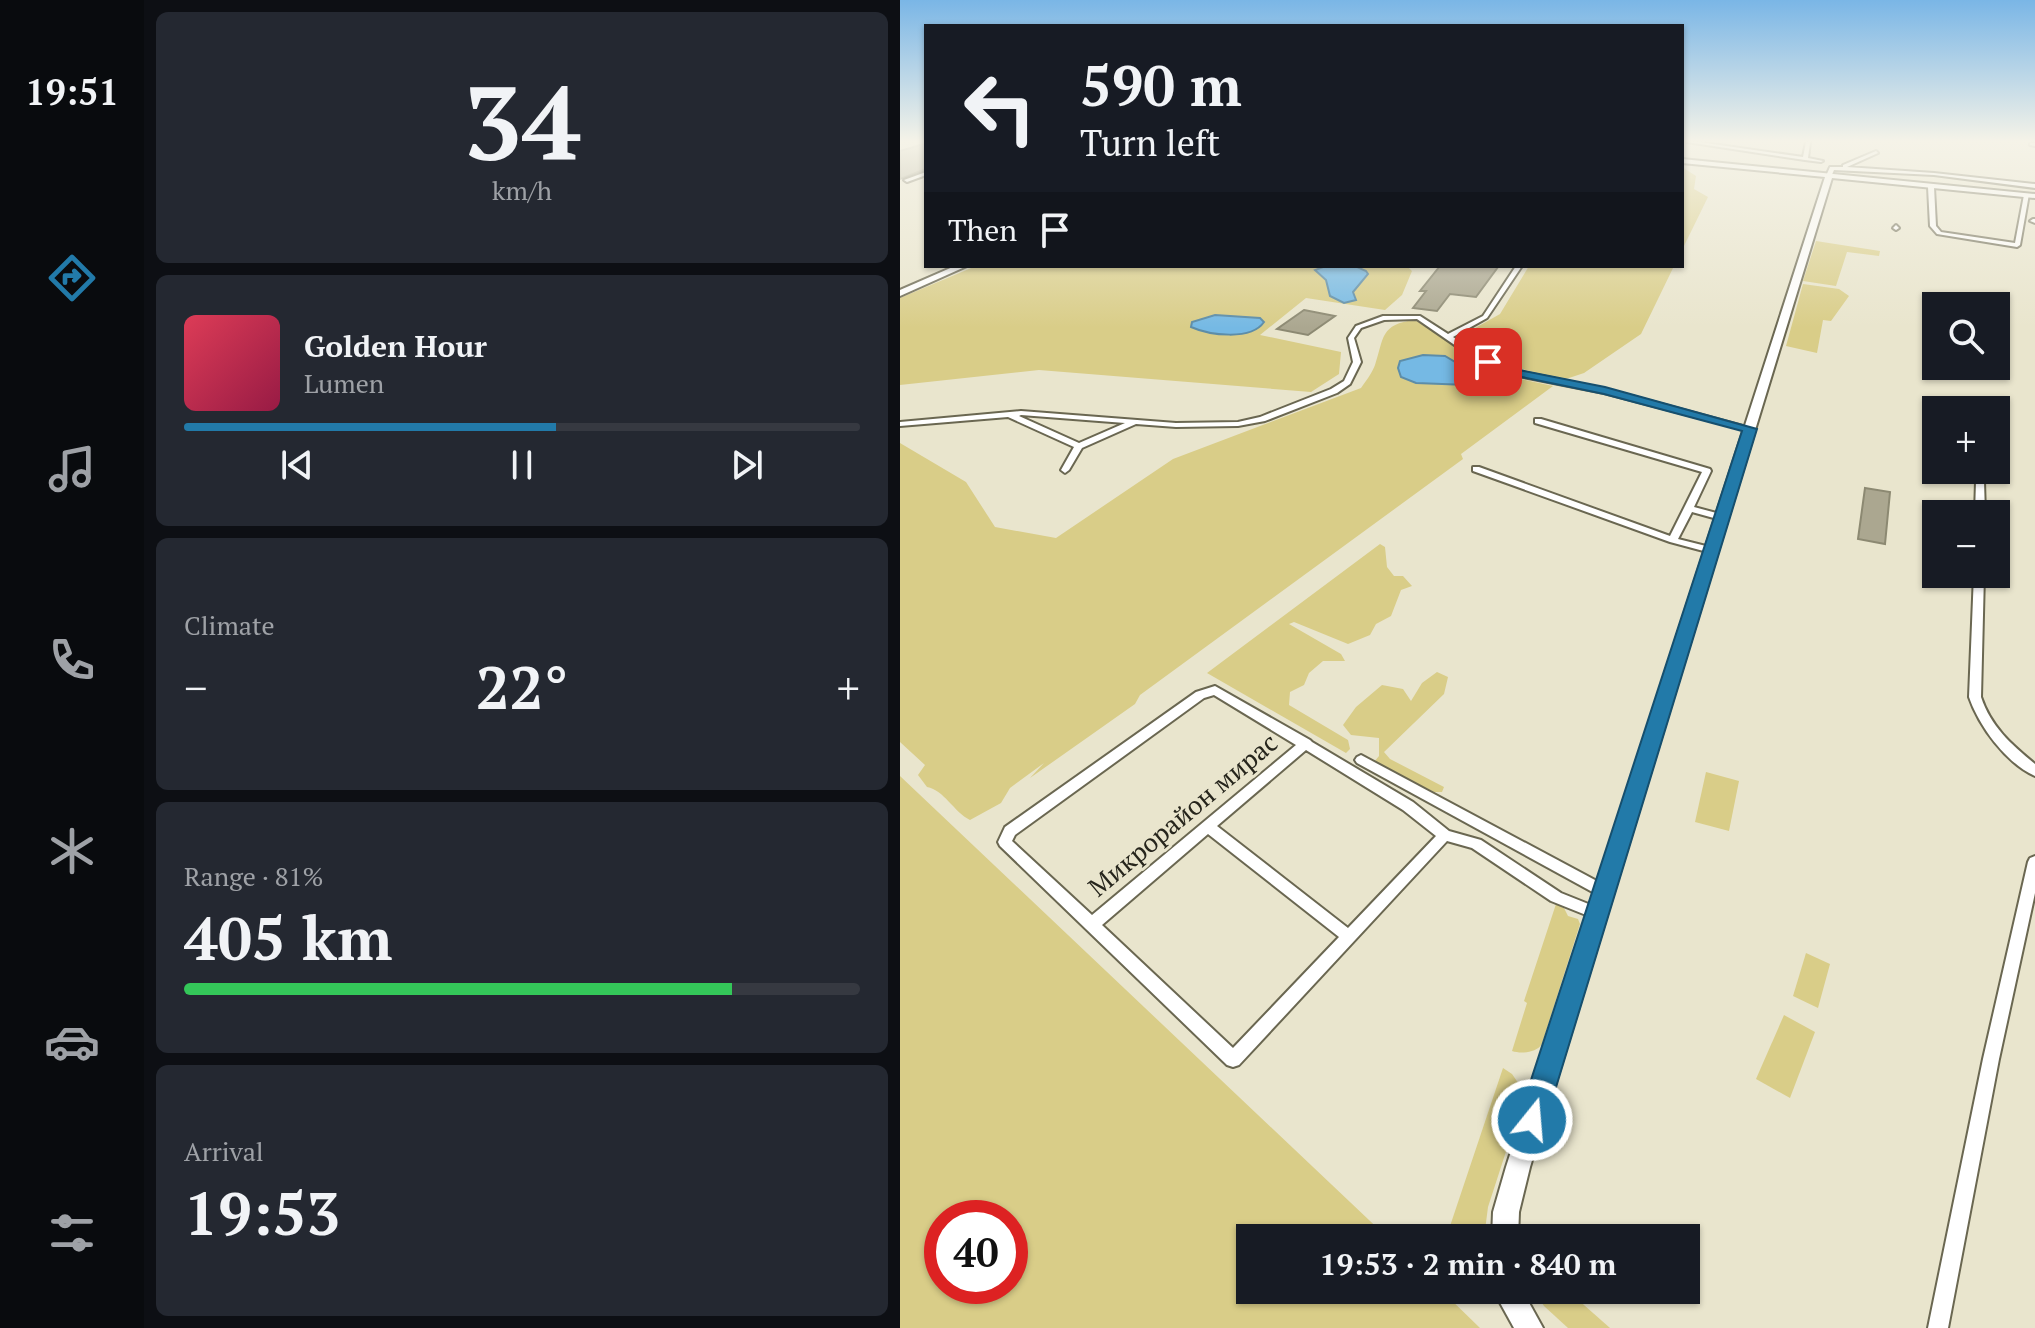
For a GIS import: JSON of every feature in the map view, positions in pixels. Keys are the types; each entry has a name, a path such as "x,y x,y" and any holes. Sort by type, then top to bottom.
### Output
{"street":[{"path":"1506,1224 1518,1167 1596,913 1819,204"},
{"path":"1932,204 1933,226 1939,233 2017,245 2028,204"},
{"path":"900,293 958,268"},
{"path":"1449,336 1485,317 1518,268"},
{"path":"900,424 977,415 1033,413 1206,426 1238,424 1262,419 1334,391 1347,382 1357,362 1352,333 1358,327 1383,318 1418,317 1475,355 1516,373 1605,391 1750,429"},
{"path":"1011,415 1079,446"},
{"path":"1538,421 1707,471 1673,540"},
{"path":"1065,470 1079,446 1135,422"},
{"path":"1476,469 1673,540 1711,550"},
{"path":"1689,508 1721,517"},
{"path":"1979,588 1975,697 1979,710 1994,736 2035,771"},
{"name":"Микрорайон мирас","path":"1445,835 1233,1059 1005,842 1010,831 1208,690 1215,690 1408,806 1445,835 1476,844 1556,897 1596,913"},
{"name":"Микрорайон мирас","path":"1091,925 1306,743"},
{"path":"1361,760 1603,891"},
{"name":"Микрорайон мирас","path":"1207,826 1349,937"},
{"path":"1938,1328 1991,1059 2035,862"},
{"path":"1515,1304 1529,1328"}],"shaded area":[{"path":"1684,204 1705,204 1684,246"},
{"path":"1816,241 1880,251 1879,256 1847,252 1836,286 1803,281"},
{"path":"971,268 1409,268 1412,271 1402,295 1385,310 1306,298 1260,335 1341,352 1339,374 1311,392 1039,370 900,385 900,298"},
{"path":"1528,268 1673,268 1641,334 1584,373 1563,380 1507,365 1461,336 1500,314"},
{"path":"1803,284 1839,289 1849,296 1831,321 1823,320 1817,353 1786,346"},
{"path":"1415,320 1507,376 1553,386 1461,454 1463,459 1140,695 1135,704 1030,778 1044,763 1010,788 1001,803 970,820 939,792 927,787 918,775 925,765 900,742 900,443 966,482 995,527 1056,538 1173,459 1361,388 1374,368 1385,334 1395,325"},
{"path":"1380,544 1385,547 1387,567 1394,576 1403,576 1412,586 1401,590 1391,616 1376,624 1370,635 1348,644 1294,622 1289,624 1341,654 1345,661 1323,661 1309,673 1304,685 1290,692 1289,705 1348,740 1350,749 1346,753 1207,673"},
{"path":"1437,672 1448,677 1444,694 1384,752 1390,759 1444,787 1442,792 1434,792 1374,762 1379,756 1379,738 1351,735 1343,725 1356,707 1382,685 1403,689 1411,701 1422,683"},
{"path":"1706,772 1739,781 1729,831 1695,822"},
{"path":"900,776 1373,1224 1236,1224 1236,1304 1455,1304 1480,1328 900,1328"},
{"path":"1556,904 1564,908 1568,916 1578,919 1580,924 1542,1044 1528,1052 1512,1051 1527,1003 1524,1001"},
{"path":"1806,953 1830,964 1818,1008 1793,996"},
{"path":"1784,1015 1815,1032 1790,1098 1756,1079"},
{"path":"1503,1068 1512,1074 1525,1093 1488,1207 1486,1224 1451,1224"},
{"path":"1543,1304 1583,1304 1610,1328 1568,1328"}],"water":[{"path":"1359,268 1368,274 1353,292 1356,300 1344,303 1330,296 1326,280 1315,270"},
{"path":"1215,315 1260,318 1264,322 1250,332 1229,335 1191,327 1192,322"},
{"path":"1423,355 1445,356 1467,369 1507,383 1498,392 1468,385 1416,383 1401,377 1398,368 1400,361"}],"building":[{"path":"1438,268 1497,268 1476,297 1450,294 1437,311 1413,308 1426,291 1420,291"},
{"path":"1304,310 1335,316 1308,335 1277,329"},
{"path":"1865,488 1890,492 1885,544 1858,539"}],"route":[{"path":"1488,362 1531,377 1605,391 1750,429 1532,1120"}]}
